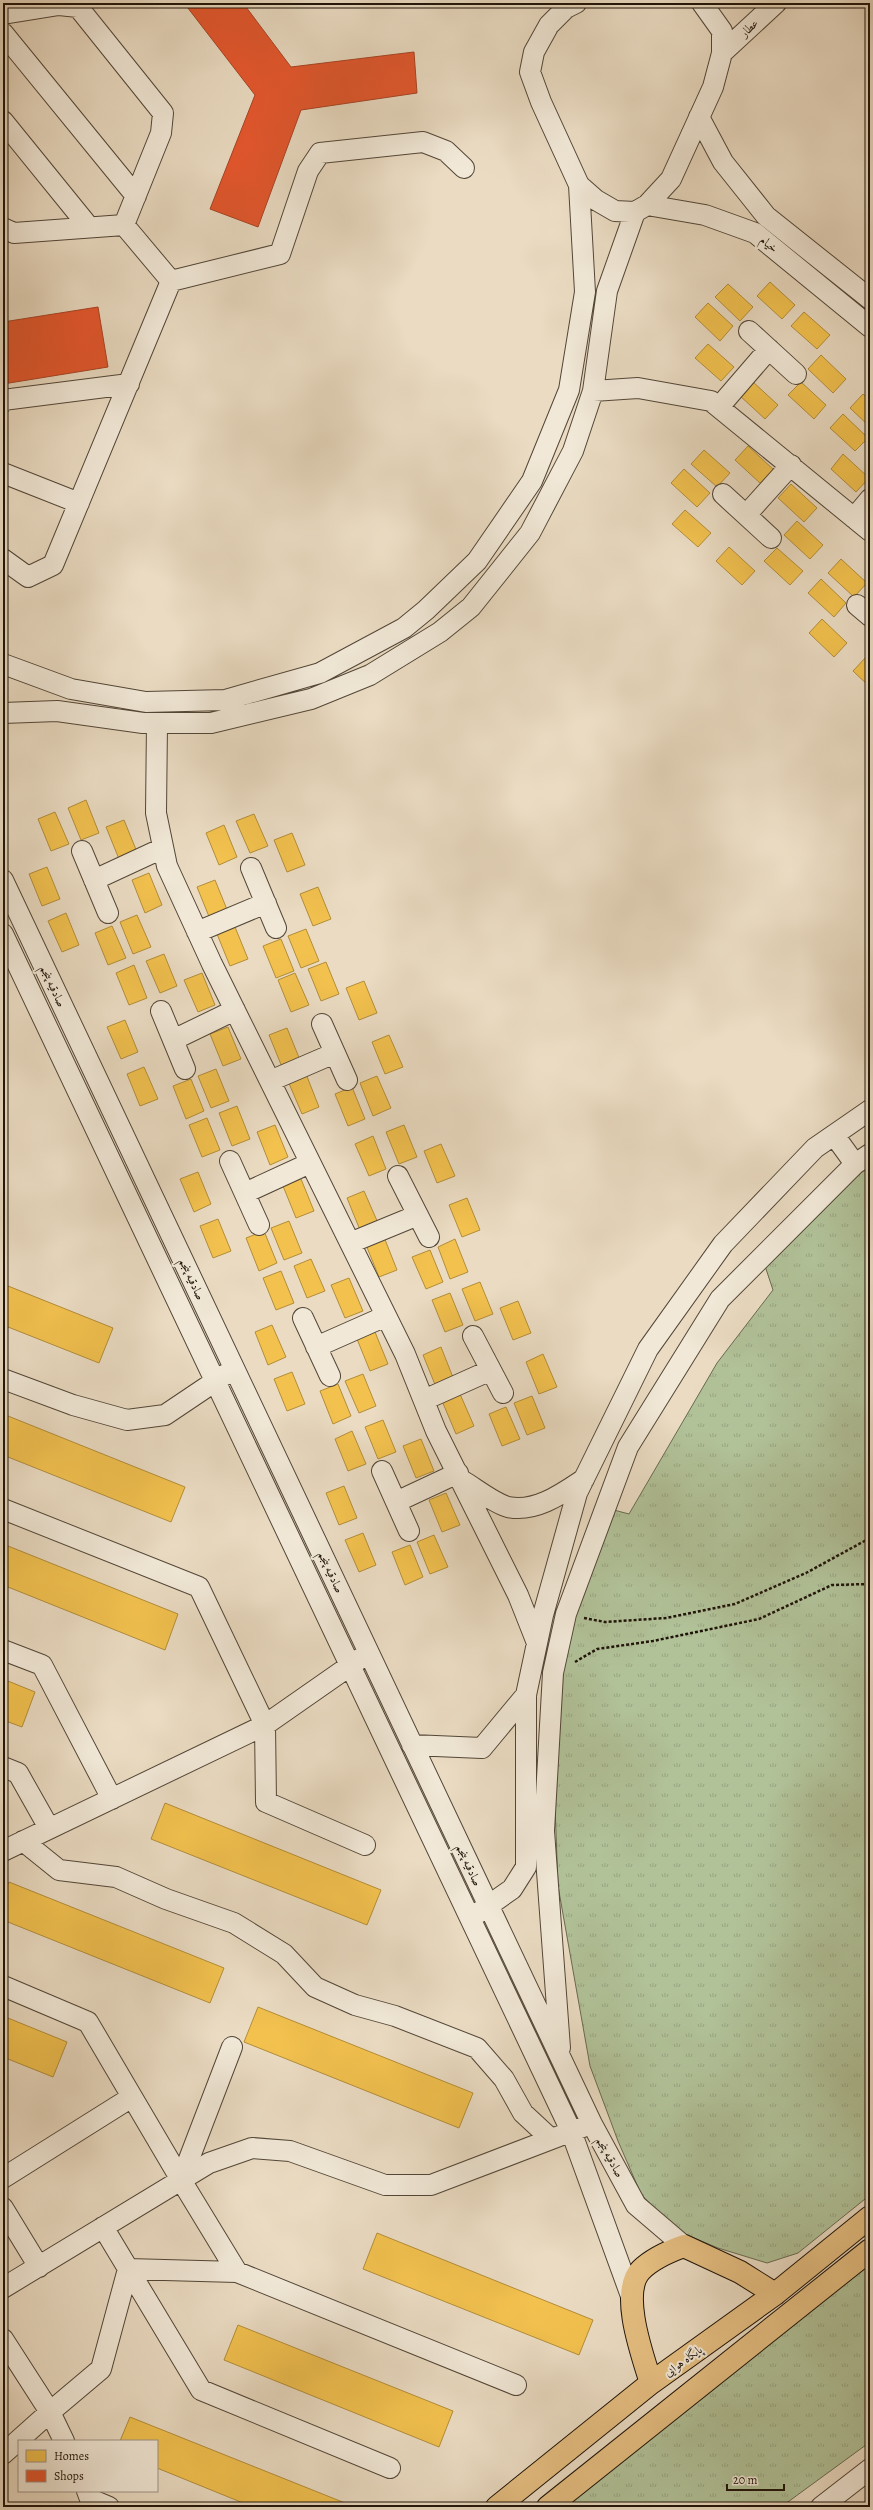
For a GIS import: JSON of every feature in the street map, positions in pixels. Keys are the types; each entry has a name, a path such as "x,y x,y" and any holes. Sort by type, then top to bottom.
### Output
{"main road":[{"name":"پایگاه هوایی","path":"497,2507 651,2383 775,2294 870,2217"},
{"path":"651,2383 638,2339 631,2296 640,2270 668,2252 684,2246 740,2272 775,2294"},
{"path":"548,2507 870,2250"}],"street":[{"path":"3,664 71,689 146,702 225,700 320,673 404,628 426,610 477,561 532,481 569,390 586,292 579,185 541,102 530,72 534,52 549,25 566,8 576,3"},
{"path":"3,713 69,712 157,723 210,723 310,699 370,675 440,632 471,607 530,533 573,451 593,391 607,291 641,208 670,179 713,87 722,53 722,30 702,3"},
{"name":"عطار","path":"722,53 776,3"},
{"path":"3,14 59,5 78,8 155,101 163,113 161,132 124,225"},
{"path":"3,33 136,196"},
{"name":"خیام","path":"699,117 723,162 766,216 870,299"},
{"path":"3,121 89,227"},
{"path":"172,281 280,254 308,171 320,153 423,142 446,151 464,168"},
{"name":"خیام","path":"579,185 596,200 614,211 641,208 705,215 755,233 870,327"},
{"path":"755,233 766,216"},
{"path":"3,228 14,233 124,225"},
{"path":"124,225 172,281"},
{"path":"3,559 28,577 53,565 172,281"},
{"path":"586,292 607,291"},
{"path":"749,331 796,374"},
{"path":"719,407 769,349"},
{"path":"3,402 3,400 128,384"},
{"path":"593,391 638,388 711,401 870,531"},
{"path":"746,515 790,465"},
{"path":"3,473 78,504"},
{"path":"723,494 771,538"},
{"path":"854,518 870,499"},
{"path":"426,610 440,632"},
{"path":"69,712 71,689"},
{"path":"157,723 156,813 167,866 235,1010 405,1354 424,1400 460,1477 518,1595 537,1643"},
{"path":"94,880 163,848"},
{"path":"82,851 108,913"},
{"path":"251,868 276,928"},
{"name":"صادقیه پنجم","path":"3,880 592,2124 636,2205 684,2246"},
{"path":"197,932 266,903"},
{"name":"صادقیه پنجم","path":"3,934 571,2130 631,2296"},
{"path":"172,1040 235,1010"},
{"path":"161,1011 185,1069"},
{"path":"322,1024 347,1080"},
{"path":"270,1081 335,1053"},
{"path":"470,1918 512,1889 526,1867 526,1696 537,1643 577,1493 584,1478 648,1349 723,1244 815,1148 870,1110"},
{"path":"561,2060 544,1831 553,1673 566,1614 628,1447 720,1299 862,1159 834,1135"},
{"path":"230,1161 259,1225"},
{"path":"245,1193 310,1163"},
{"path":"398,1176 429,1238"},
{"path":"350,1243 418,1215"},
{"path":"316,1347 386,1316"},
{"path":"303,1318 330,1376"},
{"path":"473,1336 502,1393"},
{"path":"3,1379 73,1405 127,1420 165,1415 214,1380 234,1369"},
{"path":"424,1400 491,1370"},
{"path":"382,1471 409,1531"},
{"path":"460,1477 508,1507 535,1506 557,1498 584,1478"},
{"path":"396,1502 460,1477"},
{"path":"3,1510 199,1587 265,1725 266,1802 365,1845"},
{"path":"3,1650 42,1665 112,1798"},
{"path":"3,1851 265,1725 369,1653"},
{"path":"412,1745 482,1748 526,1696"},
{"path":"3,1767 18,1773 49,1828"},
{"path":"23,1841 59,1870 116,1877 166,1899 234,1923 284,1954 315,1987 355,2005 395,2016 477,2048 504,2079 523,2113 551,2139"},
{"path":"3,1986 88,2022 237,2272"},
{"path":"181,2180 232,2047"},
{"path":"3,2178 132,2096"},
{"path":"3,2288 209,2163 252,2148 290,2152 385,2186 431,2185 571,2130 592,2124"},
{"path":"3,2208 38,2267"},
{"path":"103,2227 201,2390 390,2468"},
{"path":"128,2269 237,2272 516,2385"},
{"path":"19,2440 101,2369 128,2269"},
{"path":"3,2339 50,2412 64,2440"},
{"path":"3,2454 18,2441"},
{"path":"821,2507 867,2478"},
{"path":"87,2492 90,2499 109,2507"}],"path":[{"path":"566,1614 605,1622 666,1618 735,1604 806,1573 870,1538"},
{"path":"553,1673 557,1674 597,1649 653,1641 759,1619 832,1585 870,1584"}],"green space":[{"path":"870,1162 870,2195 798,2253 767,2263 718,2248 675,2230 641,2194 618,2141 590,2066 558,1886 555,1806 557,1673 610,1509 629,1514 717,1363 773,1290 764,1263"},
{"path":"870,2262 870,2442 781,2507 564,2507"}],"building: Homes":[{"path":"770,282 795,305 782,319 757,296"},
{"path":"728,284 753,307 740,321 715,297"},
{"path":"708,303 733,326 720,341 695,317"},
{"path":"804,312 830,335 817,349 791,326"},
{"path":"708,344 734,367 721,381 695,358"},
{"path":"821,355 846,379 833,393 808,369"},
{"path":"752,381 778,405 765,419 739,395"},
{"path":"801,382 826,405 814,419 788,395"},
{"path":"863,394 870,401 870,427 850,408"},
{"path":"843,414 868,438 855,451 830,428"},
{"path":"748,446 774,470 761,484 735,460"},
{"path":"704,450 730,473 717,487 691,464"},
{"path":"843,454 869,478 856,492 831,469"},
{"path":"684,469 710,493 697,507 671,483"},
{"path":"791,484 817,508 804,522 778,498"},
{"path":"685,510 711,533 698,547 672,524"},
{"path":"797,521 823,545 810,559 784,535"},
{"path":"729,547 755,571 742,585 716,561"},
{"path":"777,548 803,571 790,585 764,561"},
{"path":"841,559 867,583 854,597 828,573"},
{"path":"821,579 846,603 834,617 808,593"},
{"path":"822,619 847,643 834,657 809,633"},
{"path":"866,657 870,661 870,687 853,671"},
{"path":"86,800 99,833 81,840 68,808"},
{"path":"55,812 69,844 51,851 38,819"},
{"path":"254,814 268,846 250,853 236,821"},
{"path":"124,820 137,852 119,859 106,827"},
{"path":"224,825 237,857 219,865 206,833"},
{"path":"292,833 305,865 287,872 274,840"},
{"path":"47,867 60,899 42,906 29,874"},
{"path":"149,873 162,905 145,913 132,880"},
{"path":"215,880 228,912 210,919 197,887"},
{"path":"318,887 331,919 313,926 300,894"},
{"path":"66,913 79,945 62,952 48,921"},
{"path":"137,915 151,947 133,954 120,922"},
{"path":"112,926 126,958 108,965 95,933"},
{"path":"235,927 248,959 230,966 217,934"},
{"path":"306,929 319,961 301,968 288,936"},
{"path":"281,939 294,971 276,978 263,946"},
{"path":"164,954 177,986 160,993 146,961"},
{"path":"326,962 339,994 321,1001 308,969"},
{"path":"134,965 147,998 129,1005 116,973"},
{"path":"202,973 215,1005 198,1012 184,980"},
{"path":"295,973 309,1005 291,1012 278,980"},
{"path":"364,981 377,1013 359,1020 346,988"},
{"path":"125,1020 138,1052 121,1059 107,1027"},
{"path":"228,1027 241,1059 223,1066 210,1034"},
{"path":"287,1028 300,1060 282,1067 269,1035"},
{"path":"389,1035 403,1067 385,1074 372,1042"},
{"path":"144,1067 158,1099 140,1106 127,1074"},
{"path":"216,1069 229,1101 211,1108 198,1076"},
{"path":"306,1074 319,1107 302,1114 288,1081"},
{"path":"377,1076 391,1108 373,1116 360,1083"},
{"path":"191,1079 204,1111 186,1119 173,1086"},
{"path":"352,1087 365,1119 348,1126 335,1094"},
{"path":"237,1106 250,1139 232,1146 219,1113"},
{"path":"207,1118 220,1150 202,1157 189,1125"},
{"path":"275,1125 288,1157 270,1165 257,1132"},
{"path":"404,1125 417,1157 399,1164 386,1132"},
{"path":"373,1136 386,1169 369,1176 355,1144"},
{"path":"441,1144 455,1176 437,1183 424,1151"},
{"path":"198,1172 211,1204 194,1212 180,1179"},
{"path":"301,1179 314,1211 296,1218 283,1186"},
{"path":"364,1191 378,1223 360,1230 347,1198"},
{"path":"467,1198 480,1230 462,1237 449,1205"},
{"path":"218,1219 231,1251 213,1258 200,1226"},
{"path":"289,1221 302,1253 284,1260 271,1228"},
{"path":"264,1231 277,1263 259,1271 246,1238"},
{"path":"384,1237 397,1270 379,1277 366,1245"},
{"path":"455,1239 468,1272 450,1279 438,1247"},
{"path":"430,1250 443,1282 426,1289 412,1257"},
{"path":"311,1259 325,1291 307,1298 294,1266"},
{"path":"281,1271 294,1303 276,1310 263,1278"},
{"path":"349,1278 363,1311 345,1318 331,1285"},
{"path":"480,1282 493,1314 475,1321 462,1289"},
{"path":"3,1284 113,1328 99,1363 3,1325"},
{"path":"450,1293 463,1325 445,1332 432,1300"},
{"path":"518,1301 531,1333 513,1340 500,1308"},
{"path":"272,1325 286,1357 268,1365 255,1332"},
{"path":"375,1332 388,1364 370,1371 357,1339"},
{"path":"441,1347 454,1380 436,1387 423,1355"},
{"path":"543,1354 557,1387 539,1394 526,1362"},
{"path":"292,1372 305,1404 287,1411 274,1379"},
{"path":"363,1374 376,1406 359,1413 345,1381"},
{"path":"338,1384 351,1416 333,1424 320,1391"},
{"path":"460,1394 474,1426 456,1434 442,1401"},
{"path":"532,1396 545,1428 527,1435 514,1403"},
{"path":"506,1407 520,1439 502,1446 489,1414"},
{"path":"3,1414 185,1487 171,1522 3,1455"},
{"path":"383,1420 396,1452 378,1459 365,1427"},
{"path":"352,1431 366,1464 348,1471 335,1439"},
{"path":"421,1439 434,1471 416,1478 403,1446"},
{"path":"344,1486 357,1518 339,1525 326,1493"},
{"path":"446,1493 460,1525 442,1532 429,1500"},
{"path":"363,1533 376,1565 359,1572 345,1540"},
{"path":"434,1535 448,1567 430,1574 417,1542"},
{"path":"3,1544 178,1614 165,1650 3,1585"},
{"path":"410,1545 423,1577 405,1585 392,1552"},
{"path":"3,1679 35,1692 22,1727 3,1720"},
{"path":"165,1803 381,1890 367,1925 151,1839"},
{"path":"9,1882 224,1968 210,2003 3,1920 3,1896"},
{"path":"258,2007 473,2093 459,2128 244,2042"},
{"path":"3,2016 67,2042 53,2077 3,2057"},
{"path":"377,2233 593,2320 579,2355 363,2269"},
{"path":"238,2325 453,2411 439,2447 224,2360"},
{"path":"130,2417 345,2503 344,2507 253,2507 158,2468 158,2440 120,2440"}],"building: Shops":[{"path":"184,3 243,3 291,67 414,52 417,93 301,110 258,227 210,209 255,95"},
{"path":"98,307 108,367 3,384 3,322"}]}
